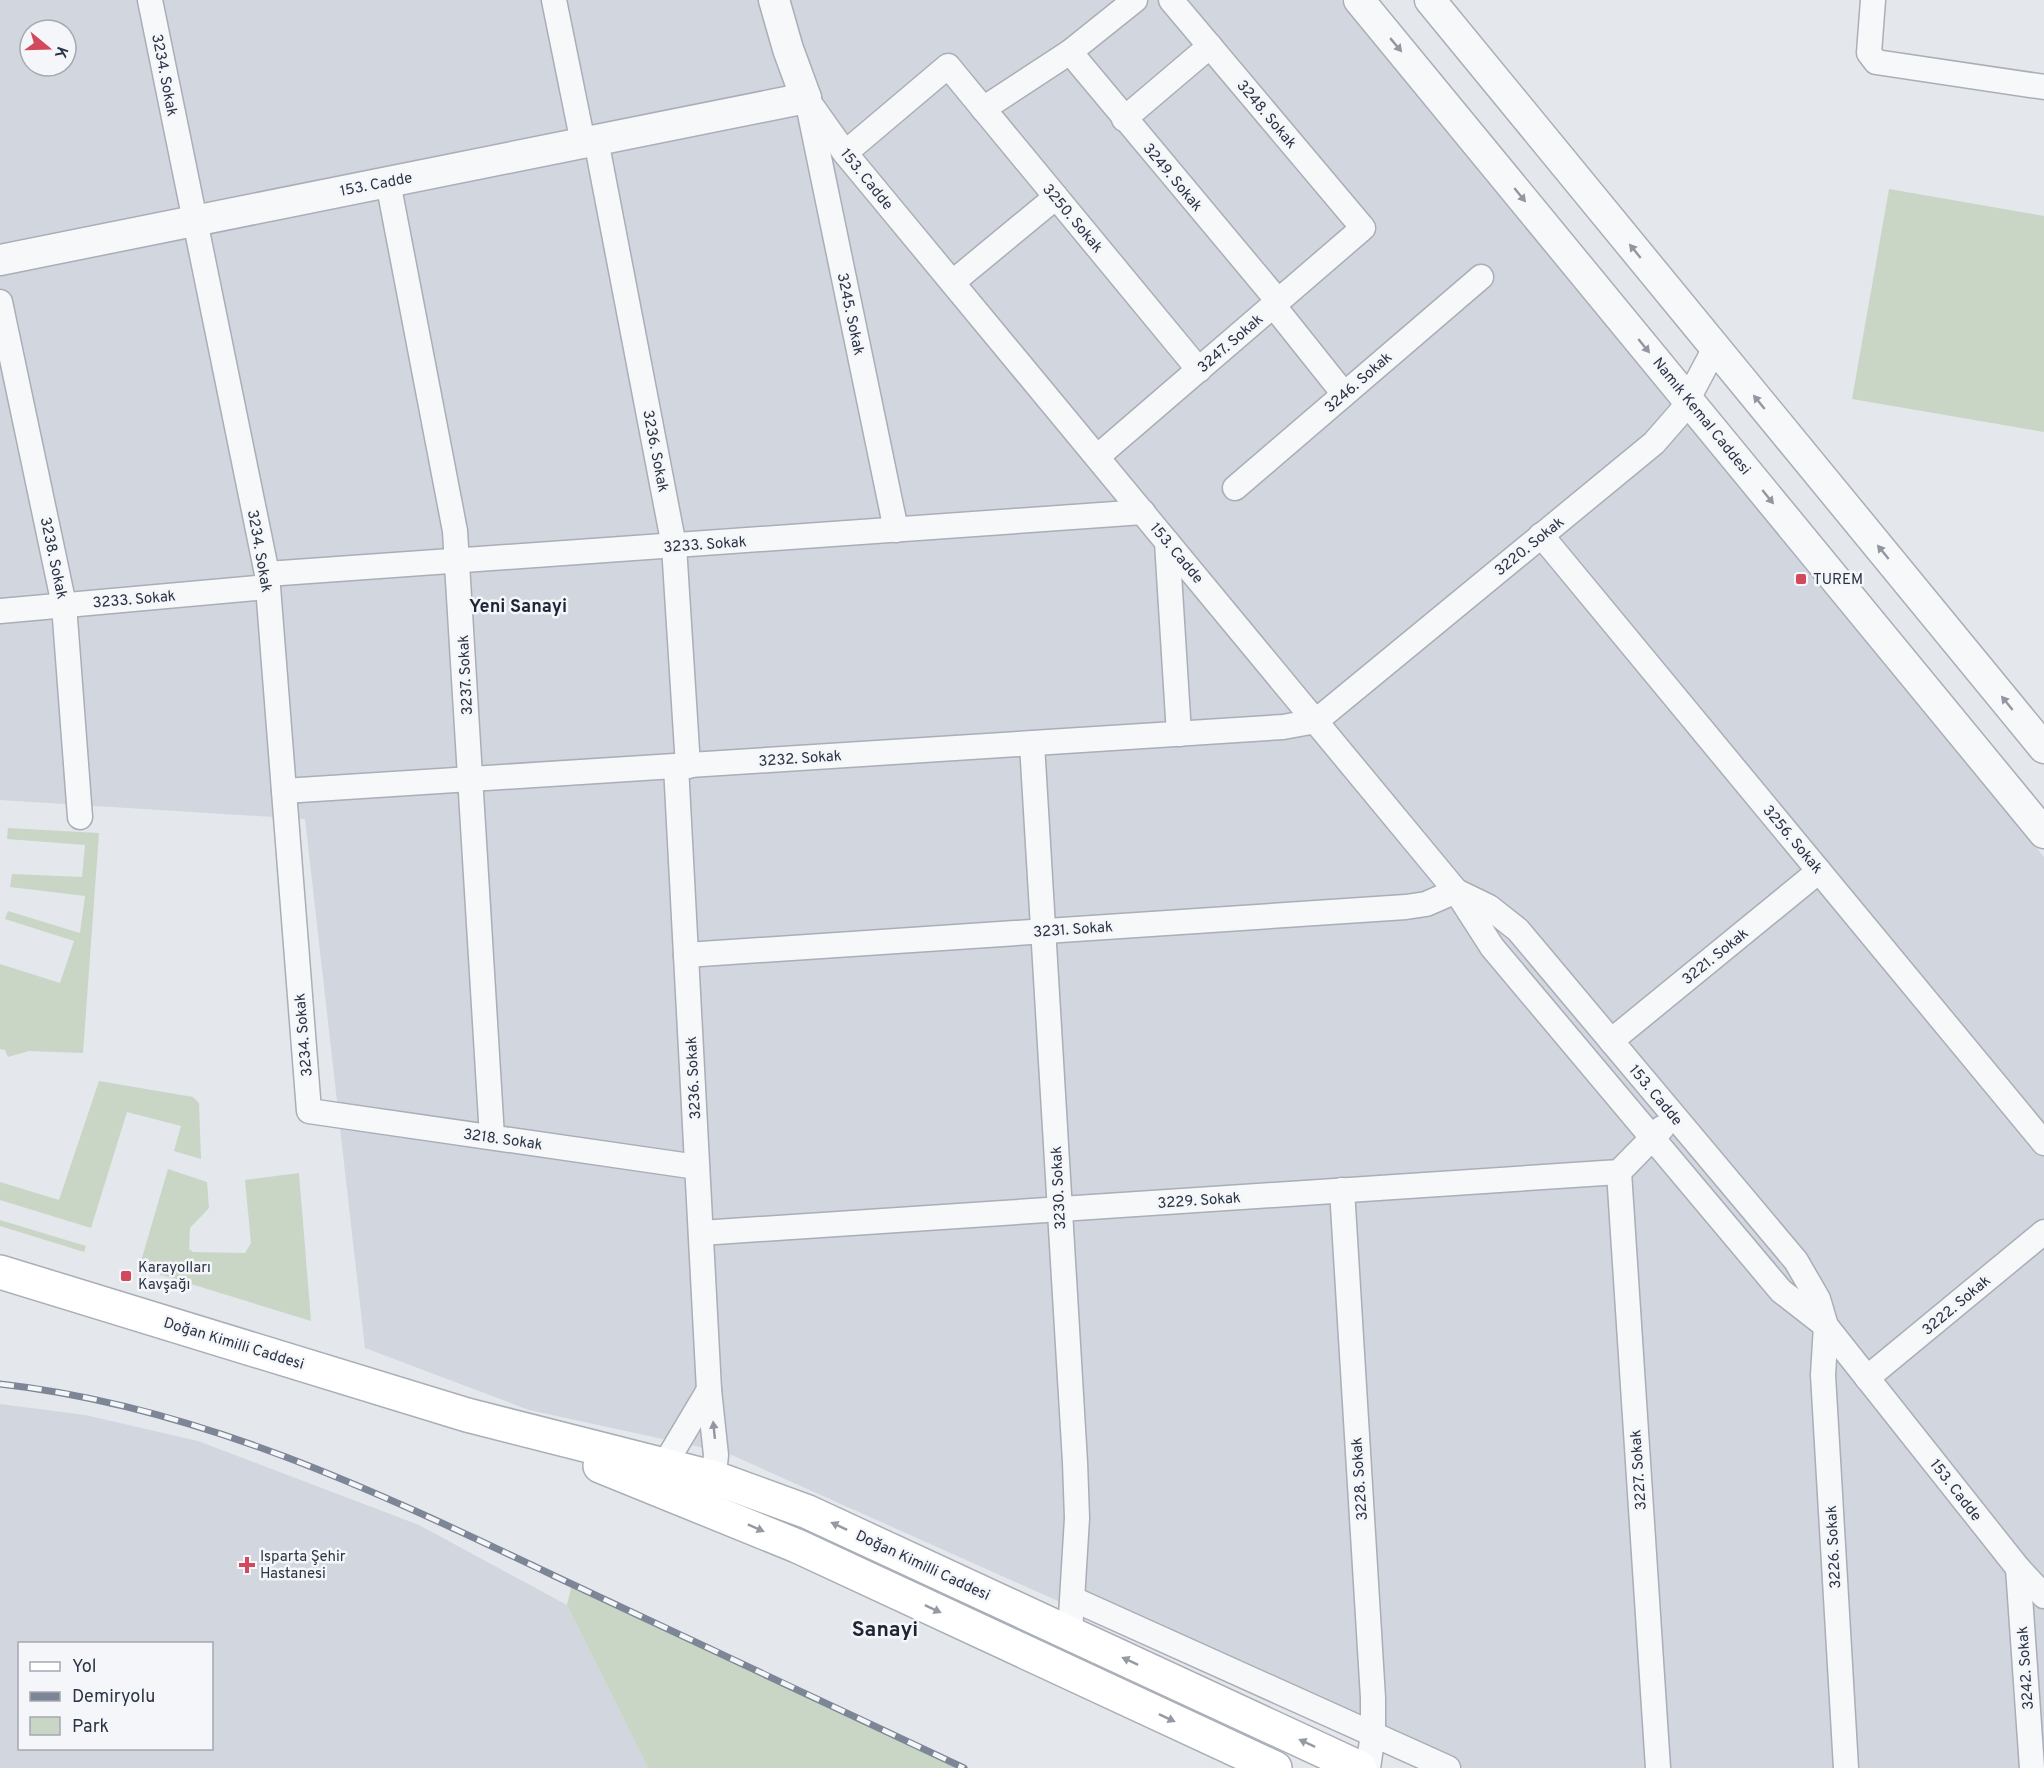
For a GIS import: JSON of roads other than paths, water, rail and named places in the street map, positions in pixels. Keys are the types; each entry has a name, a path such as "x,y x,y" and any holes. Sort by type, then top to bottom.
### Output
{"main road":[{"name":"Doğan Kimilli Caddesi","path":"0,1272 467,1414 711,1493 808,1512 1360,1768"},
{"name":"Doğan Kimilli Caddesi","path":"711,1493 797,1546 1275,1768"}],"street":[{"name":"3234. Sokak","path":"150,0 267,581 309,1111"},
{"name":"3236. Sokak","path":"554,0 589,142 674,546 686,955 709,1390 716,1455 711,1493"},
{"path":"774,0 788,49 806,98"},
{"path":"795,0 806,98"},
{"path":"983,109 1070,52 1135,0"},
{"name":"3248. Sokak","path":"1171,0 1363,228"},
{"name":"Namık Kemal Caddesi","path":"1359,0 2044,833"},
{"path":"1430,0 2044,748"},
{"path":"1873,0 1869,48 1871,58 1882,64 2044,87"},
{"path":"1124,119 1210,46"},
{"name":"3249. Sokak","path":"1070,52 1276,303 1344,394"},
{"name":"3250. Sokak","path":"845,153 948,66 1199,370"},
{"name":"153. Cadde","path":"0,260 806,98 845,153 1456,891 1492,947 1780,1291 1826,1326 2018,1568 2044,1596"},
{"name":"3245. Sokak","path":"806,98 896,530"},
{"name":"3237. Sokak","path":"388,182 450,497 458,561 492,1137"},
{"path":"953,282 1056,197"},
{"name":"3247. Sokak","path":"1097,457 1363,228"},
{"name":"3246. Sokak","path":"1234,488 1481,277"},
{"name":"3238. Sokak","path":"0,302 64,605 80,817"},
{"name":"3220. Sokak","path":"1316,721 1654,443 1672,425 1715,348"},
{"name":"3233. Sokak","path":"0,611 458,561 1143,512"},
{"name":"3256. Sokak","path":"1541,535 2044,1143"},
{"path":"1167,542 1179,734"},
{"name":"3232. Sokak","path":"284,791 1283,728 1316,721"},
{"name":"3230. Sokak","path":"1032,744 1076,1506 1070,1634"},
{"name":"3221. Sokak","path":"1611,1041 1819,871"},
{"name":"153. Cadde","path":"1456,891 1506,918 1611,1041 1796,1261 1818,1299 1826,1326"},
{"name":"3231. Sokak","path":"686,955 1406,907 1426,904 1456,891"},
{"name":"3218. Sokak","path":"309,1111 698,1167"},
{"path":"1619,1172 1674,1116"},
{"name":"3229. Sokak","path":"701,1233 1619,1172"},
{"name":"3227. Sokak","path":"1619,1172 1658,1768"},
{"name":"3228. Sokak","path":"1342,1190 1372,1686 1373,1734 1368,1768"},
{"name":"3222. Sokak","path":"1867,1378 2043,1235"},
{"name":"3226. Sokak","path":"1826,1326 1823,1375 1846,1768"},
{"path":"659,1475 709,1390"},
{"name":"3242. Sokak","path":"2018,1568 2032,1768"},
{"path":"1073,1599 1448,1768"}],"railway":[{"path":"0,1384 74,1395 146,1412 218,1433 288,1458 426,1516 964,1768"}],"place":[{"name":"TUREM","path":"1801,579"},
{"name":"Karayolları Kavşağı","path":"126,1276"},
{"name":"Isparta Şehir Hastanesi","path":"247,1565"}],"district":[{"name":"Yeni Sanayi","path":"518,606"},
{"name":"Sanayi","path":"885,1629"}]}
